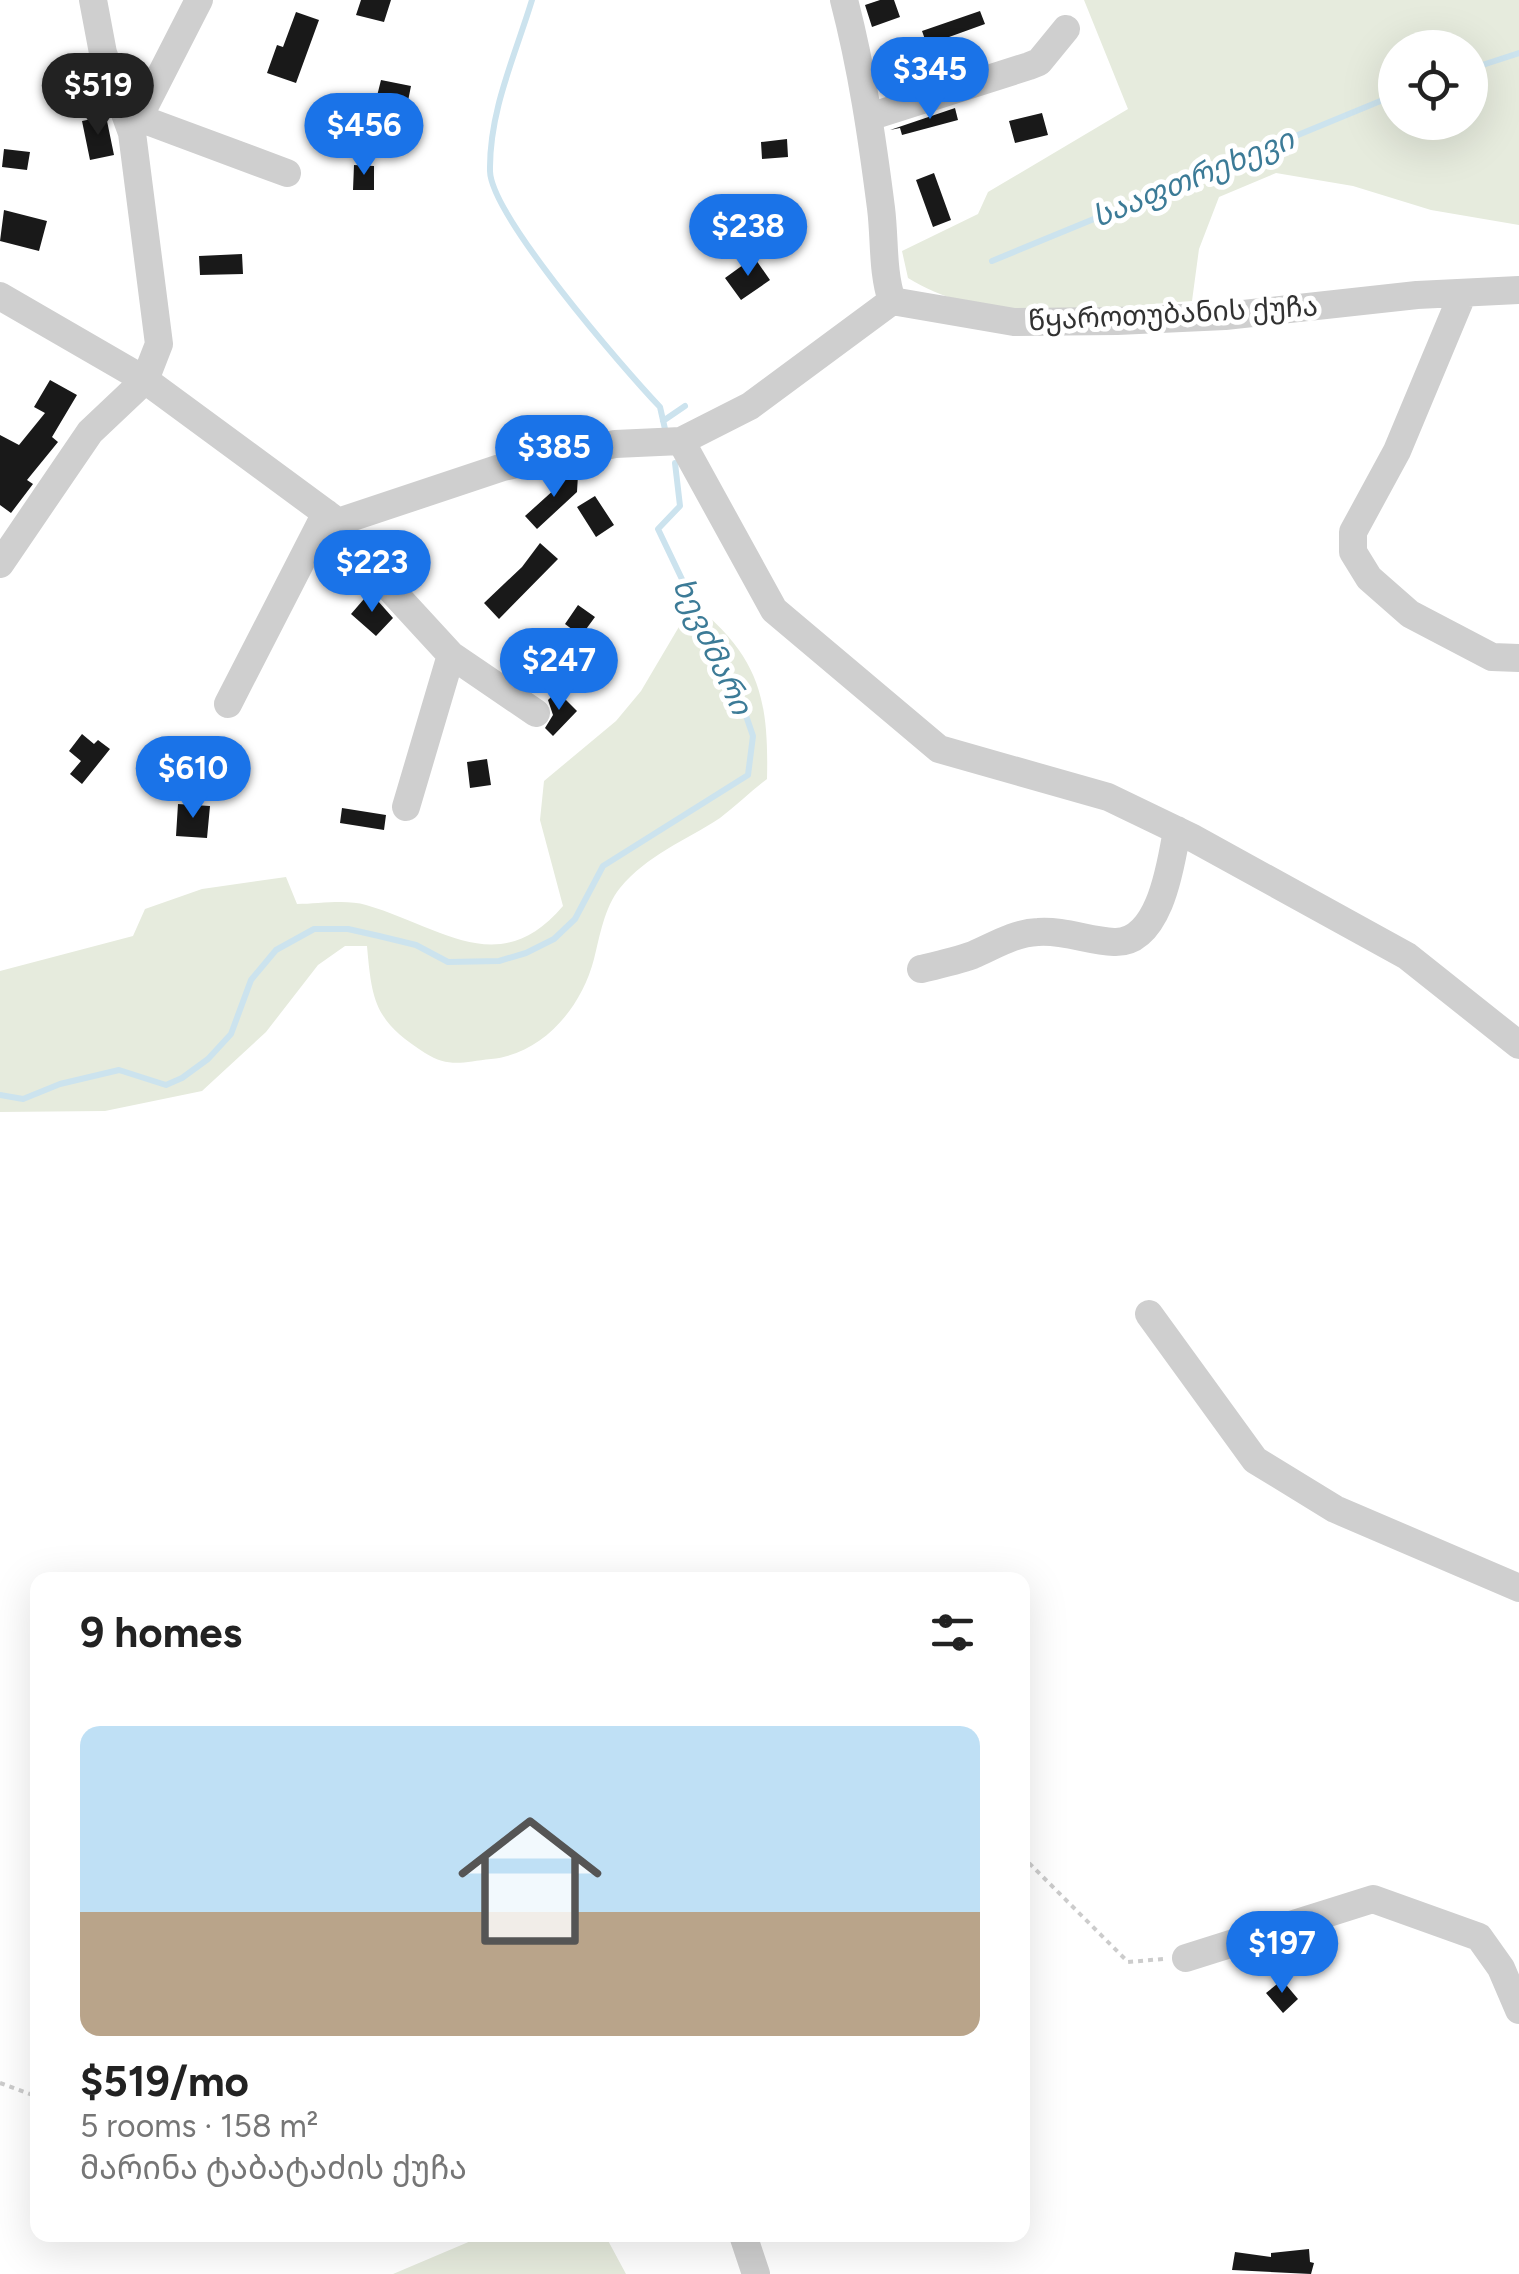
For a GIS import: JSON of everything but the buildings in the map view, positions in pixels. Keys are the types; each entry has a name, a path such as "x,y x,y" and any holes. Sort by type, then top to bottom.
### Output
{"street":[{"path":"0,564 90,432 145,380 159,344 135,125 103,53 93,0"},
{"path":"135,125 199,0"},
{"path":"228,704 332,518 503,467 615,444 681,440 750,406 892,301 884,276 884,237 869,117 844,0"},
{"path":"869,117 1039,62 1066,28"},
{"path":"135,125 288,173"},
{"name":"წყაროთუბანის ქუჩა","path":"892,301 1014,322 1100,321 1225,316 1519,290"},
{"path":"1463,293 1397,451 1353,532 1353,552 1369,578 1410,614 1492,656 1519,658"},
{"path":"0,296 145,380 332,518 347,542 451,655 536,713"},
{"path":"681,440 774,610 939,749 1108,797 1178,830 1407,956 1519,1045"},
{"path":"406,807 451,655"},
{"path":"921,970 972,955 1019,934 1040,932 1120,942 1138,935 1154,914 1168,880 1178,830"},
{"path":"1149,1314 1255,1460 1335,1509 1519,1588"},
{"path":"1186,1958 1373,1900 1479,1937 1501,1968 1519,2010"},
{"path":"745,2242 756,2274"}],"path":[{"path":"1030,1864 1128,1962 1186,1958"},
{"path":"0,2083 30,2093"}],"shaded area":[{"path":"1084,0 1519,0 1519,225 1431,210 1353,186 1276,173 1219,197 1199,249 1192,301 1083,310 1010,310 940,294 908,278 902,251 978,214 988,192 1128,109"},
{"path":"693,603 732,641 755,680 765,724 767,779 720,818 642,866 620,888 606,913 580,995 543,1038 510,1055 491,1059 456,1063 434,1058 408,1042 379,1009 367,946 345,946 318,965 266,1032 202,1091 105,1111 0,1112 0,971 133,936 145,909 202,889 286,877 297,904 358,903 469,942 516,941 539,928 563,906 540,820 544,781 616,721 641,691"},
{"path":"468,2242 609,2242 626,2274 393,2274"}],"waterway":[{"name":"ხევძმარი","path":"532,0 494,127 490,171 496,193 562,292 660,407 665,429"},
{"name":"სააფთრეხევი","path":"1488,63 1519,53"},
{"name":"სააფთრეხევი","path":"992,261 1378,102"},
{"name":"სააფთრეხევი","path":"663,421 685,406"},
{"name":"ხევძმარი","path":"0,1095 23,1099 60,1084 119,1070 166,1085 182,1078 208,1059 231,1034 251,980 276,950 314,929 348,929 416,945 448,962 499,961 526,953 554,939 575,919 603,866 748,775 753,736 743,707 658,529 680,506 675,463"}]}
